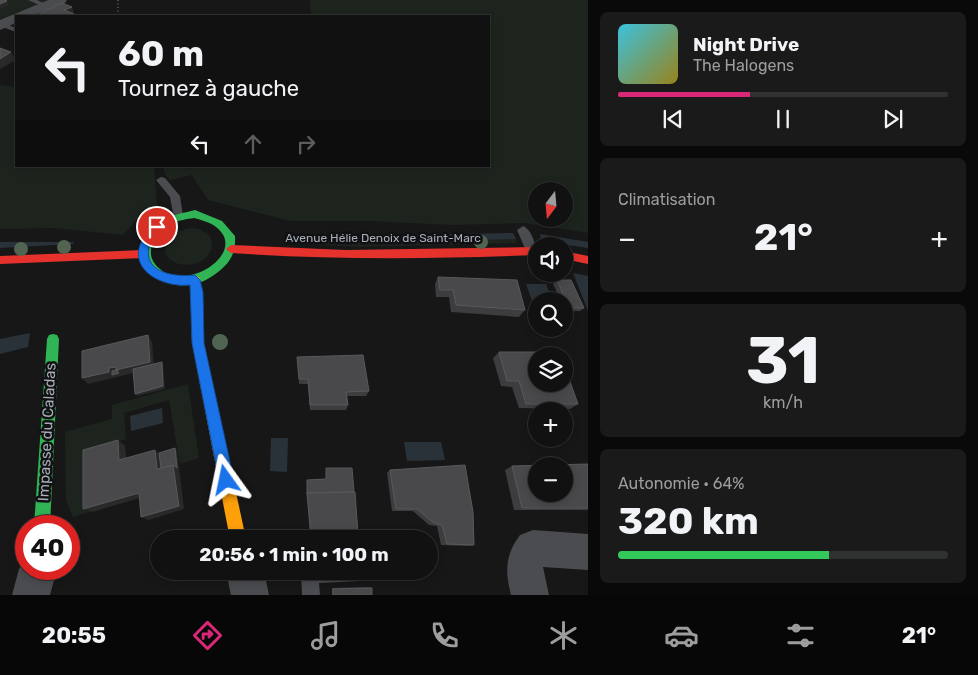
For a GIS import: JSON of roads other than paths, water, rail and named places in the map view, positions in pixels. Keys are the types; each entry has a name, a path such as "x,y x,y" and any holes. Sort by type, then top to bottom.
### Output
{"street":[{"path":"23,15 60,0"},
{"path":"1,24 15,18"},
{"path":"195,214 210,217 223,224 230,236 231,249 219,268 195,280 180,282 166,279 154,273 146,264 143,254 144,244 149,235 162,224 178,216 195,214"},
{"name":"Avenue Hélie Denoix de Saint-Marc","path":"231,249 263,252 386,254 528,250"},
{"path":"0,260 143,254"},
{"path":"573,258 588,260"},
{"path":"195,280 198,292 198,343 236,530"},
{"name":"Impasse du Caladas","path":"43,515 53,339"},
{"path":"530,595 523,566 526,556 533,548 588,552"},
{"path":"31,595 35,580"},
{"path":"247,580 250,595"}],"lane":[{"path":"30,0 46,6"},
{"path":"1,24 15,30"},
{"path":"161,180 175,196 178,216"},
{"path":"523,230 528,239"},
{"path":"310,580 311,595"}]}
